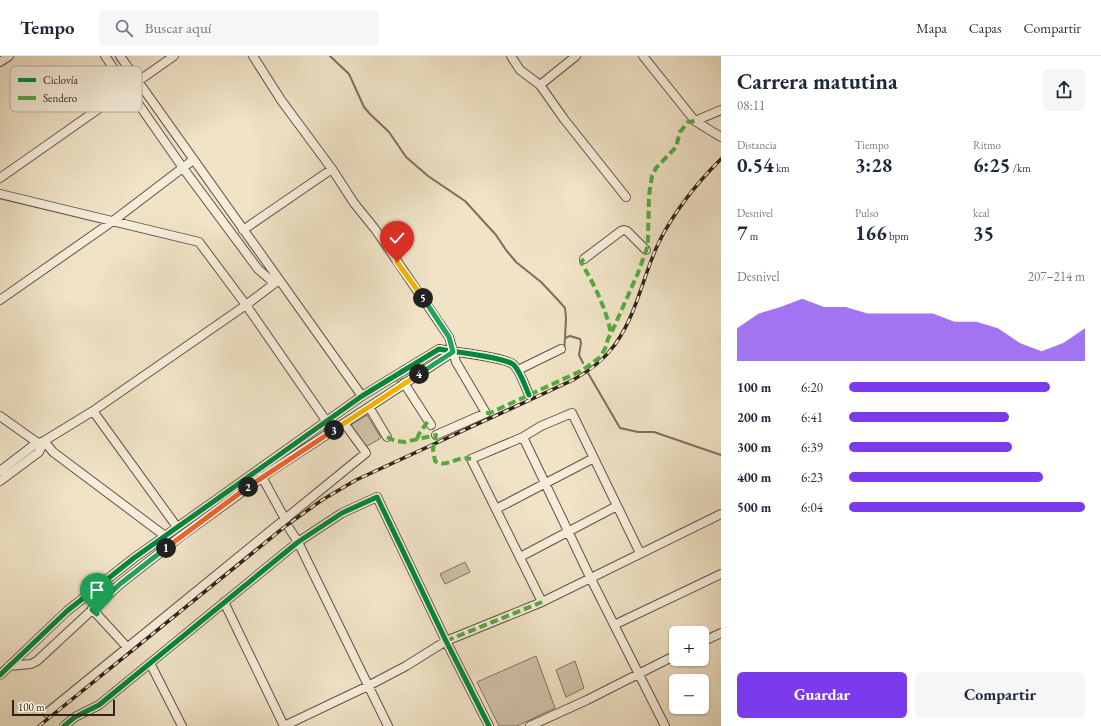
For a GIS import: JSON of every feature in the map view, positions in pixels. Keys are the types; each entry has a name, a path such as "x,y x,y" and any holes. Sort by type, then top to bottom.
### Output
{"street":[{"path":"0,62 8,56"},
{"path":"105,56 112,66"},
{"path":"120,56 128,66"},
{"path":"142,77 174,56"},
{"path":"253,56 281,100 332,169 354,203 375,229 449,337 456,362 486,413 436,435"},
{"path":"511,56 520,70 540,85 564,119 626,197"},
{"path":"540,85 576,56"},
{"path":"642,56 695,122 721,137"},
{"path":"142,86 243,230 276,282 362,396"},
{"path":"142,109 183,168 258,269 276,282"},
{"path":"695,122 721,110"},
{"path":"0,178 93,112"},
{"path":"0,300 112,221 193,160"},
{"path":"243,230 332,169"},
{"path":"0,194 199,242 246,305 327,422"},
{"path":"584,259 624,230 627,231 646,250"},
{"path":"0,471 34,445 93,411 246,305 276,282"},
{"path":"0,675 81,599 134,558 362,396 439,349 453,352 473,353 513,363 518,370 529,395"},
{"path":"518,370 560,349"},
{"path":"9,666 31,664 37,661 120,584 168,546 262,477 453,352"},
{"path":"404,383 431,425"},
{"path":"369,406 387,437"},
{"path":"93,411 178,527"},
{"path":"542,602 471,459 522,436 540,426 572,413 640,553"},
{"path":"0,416 41,442 165,536"},
{"path":"46,713 366,453 344,423"},
{"path":"522,436 569,531 590,578 640,674 665,726"},
{"path":"0,481 39,452 41,442"},
{"path":"496,509 594,458"},
{"path":"262,477 287,525 298,542 388,726"},
{"path":"64,726 75,718 99,705 298,542 342,513 377,497 488,726"},
{"path":"520,557 617,506"},
{"path":"224,602 284,726 368,686 406,666 446,641 542,602 721,514"},
{"path":"614,625 721,574"},
{"path":"92,610 127,647"},
{"path":"709,639 721,634"},
{"path":"530,726 669,660"},
{"path":"150,663 182,726"},
{"path":"75,718 79,726"}],"shaded area":[{"path":"422,364 425,365 425,367 397,383 397,379"},
{"path":"367,415 381,438 364,448 351,425"},
{"path":"465,562 470,572 445,584 440,574"},
{"path":"536,656 555,708 517,726 499,726 477,682"},
{"path":"575,661 584,688 566,697 556,670"}],"waterway":[{"path":"330,56 349,74 364,107 389,132 406,157 428,176 465,201 496,235 516,262 541,282 565,308 565,338 570,336 580,339 581,343 579,355 583,363"},
{"path":"564,352 565,338"},
{"path":"588,373 620,428 638,432 654,432 721,455"}],"railway":[{"path":"39,726 287,525 322,500 356,480 573,380 597,364 609,352 626,327 653,256 665,230 695,187 721,159"}],"marked path":[{"path":"486,413 490,413 583,370 600,357 605,349 608,339 638,273 647,248 649,195 652,176 656,168 676,147 680,132 688,122 695,121"},
{"path":"584,259 581,262 599,296 611,333"},
{"path":"417,439 428,421"},
{"path":"387,437 395,441 405,442 436,435 433,449 435,461 444,464 466,458 471,459"},
{"path":"446,641 542,602"}],"cycle path":[{"path":"0,675 67,611 134,558 362,396 439,349 490,357 509,362 514,365 519,372 529,395"},
{"path":"64,726 75,717 99,705 298,542 342,513 377,497 446,641 489,726"}],"route":[{"path":"97,614 92,610 120,584 180,537 271,471 453,352 449,337 438,319 397,262"}]}
